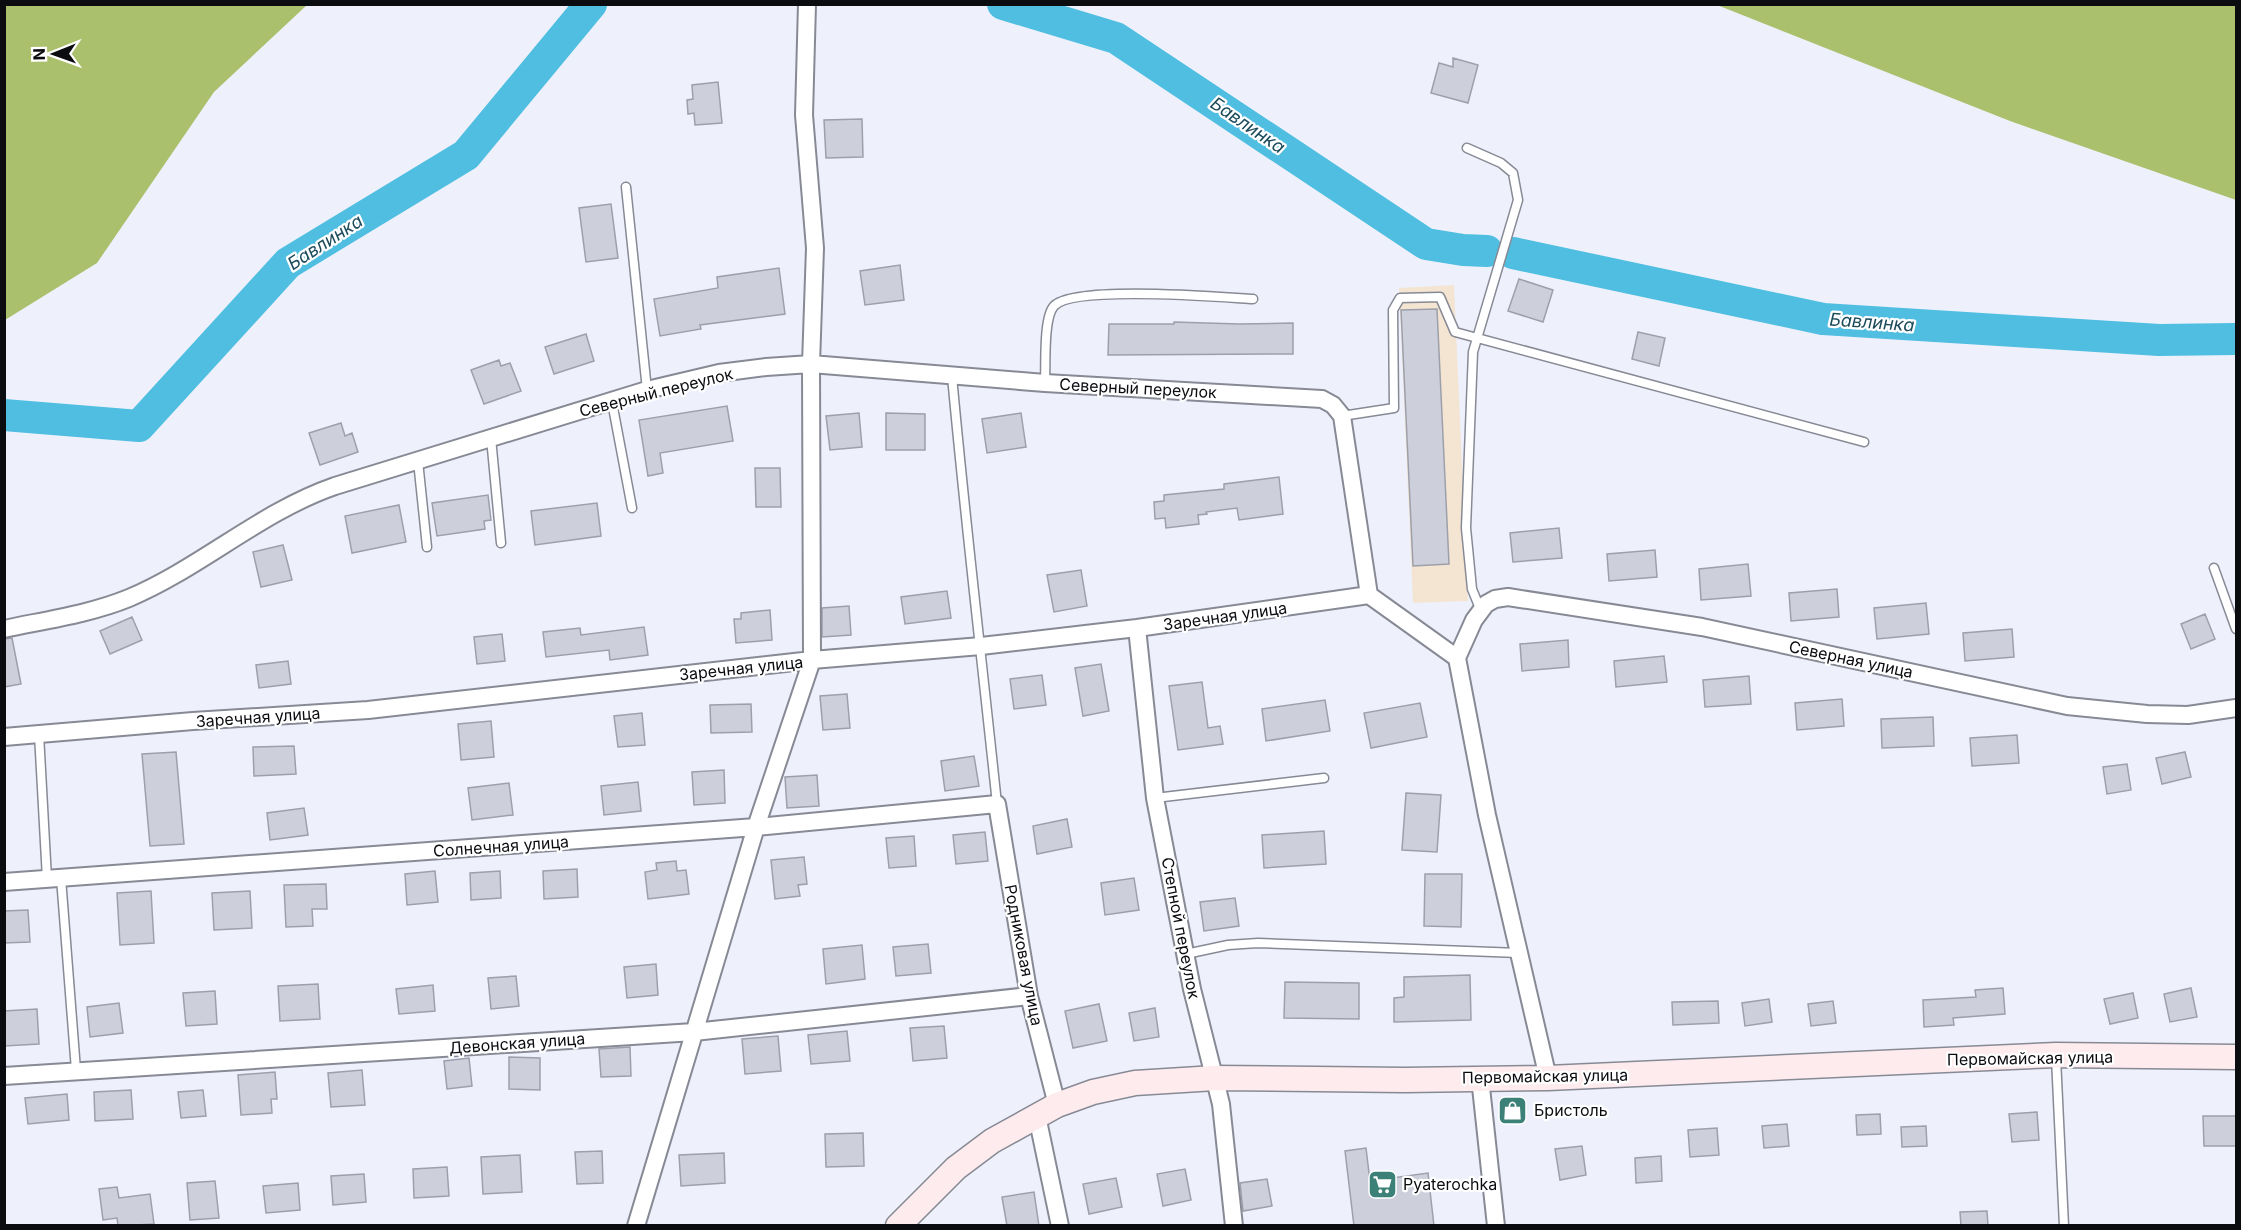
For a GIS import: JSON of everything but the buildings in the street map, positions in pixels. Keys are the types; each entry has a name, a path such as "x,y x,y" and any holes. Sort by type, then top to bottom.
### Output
{"street":[{"path":"636,1226 756,827 812,660 811,364 815,248 804,115 807,4"},
{"name":"Северный переулок","path":"4,629 83,613 129,598 186,569 257,523 317,492 648,390 719,373 811,364 1045,383 1322,399 1333,405 1342,416"},
{"path":"1342,416 1369,595 1457,658"},
{"name":"Заречная улица","path":"4,737 193,721 368,710 812,660 981,646 1137,628 1369,595"},
{"name":"Северная улица","path":"1478,616 1486,604 1495,599 1508,597 1702,627 2067,706 2147,714 2188,715 2236,708"},
{"path":"1478,616 1457,658 1487,815 1548,1078"},
{"name":"Степной переулок","path":"1137,628 1155,798 1192,989 1221,1104 1234,1226"},
{"name":"Солнечная улица","path":"4,882 756,827 997,804"},
{"name":"Родниковая улица","path":"997,804 1047,1111 1060,1226"},
{"name":"Девонская улица","path":"4,1076 694,1032 1029,996"},
{"name":"Первомайская улица","path":"898,1226 956,1168 992,1141 1047,1111 1093,1092 1135,1083 1215,1078 1405,1080 1548,1078 2056,1055 2236,1057"},
{"path":"1480,1078 1496,1226"}],"lane":[{"path":"1467,147 1501,163 1513,173 1518,200 1473,352 1466,528 1472,589 1478,616"},
{"path":"626,187 648,390"},
{"path":"1045,383 1048,317 1054,306 1066,298 1118,294 1253,299"},
{"path":"1342,416 1394,408 1393,310 1400,298 1440,297 1455,332 1477,336 1864,442"},
{"path":"952,376 997,804"},
{"path":"612,402 632,508"},
{"path":"491,438 501,543"},
{"path":"418,461 427,547"},
{"path":"2214,568 2236,629"},
{"path":"39,734 76,1070"},
{"path":"1155,798 1324,778"},
{"path":"1186,954 1228,945 1258,944 1519,953"},
{"path":"2056,1055 2064,1226"}],"shaded area":[{"path":"1454,285 1468,601 1413,603 1399,288"}],"green space":[{"path":"5,4 307,5 214,92 97,263 5,320"},
{"path":"1717,5 2236,5 2236,200 2010,121"}],"waterway":[{"name":"Бавлинка","path":"4,415 139,426 288,263 466,155 591,4"},
{"name":"Бавлинка","path":"1003,4 1116,38 1426,244 1487,251"},
{"name":"Бавлинка","path":"1513,253 1823,319 2159,340 2236,339"}],"place":[{"name":"Бристоль","path":"1513,1110"},
{"name":"Pyaterochka","path":"1382,1184"}]}
